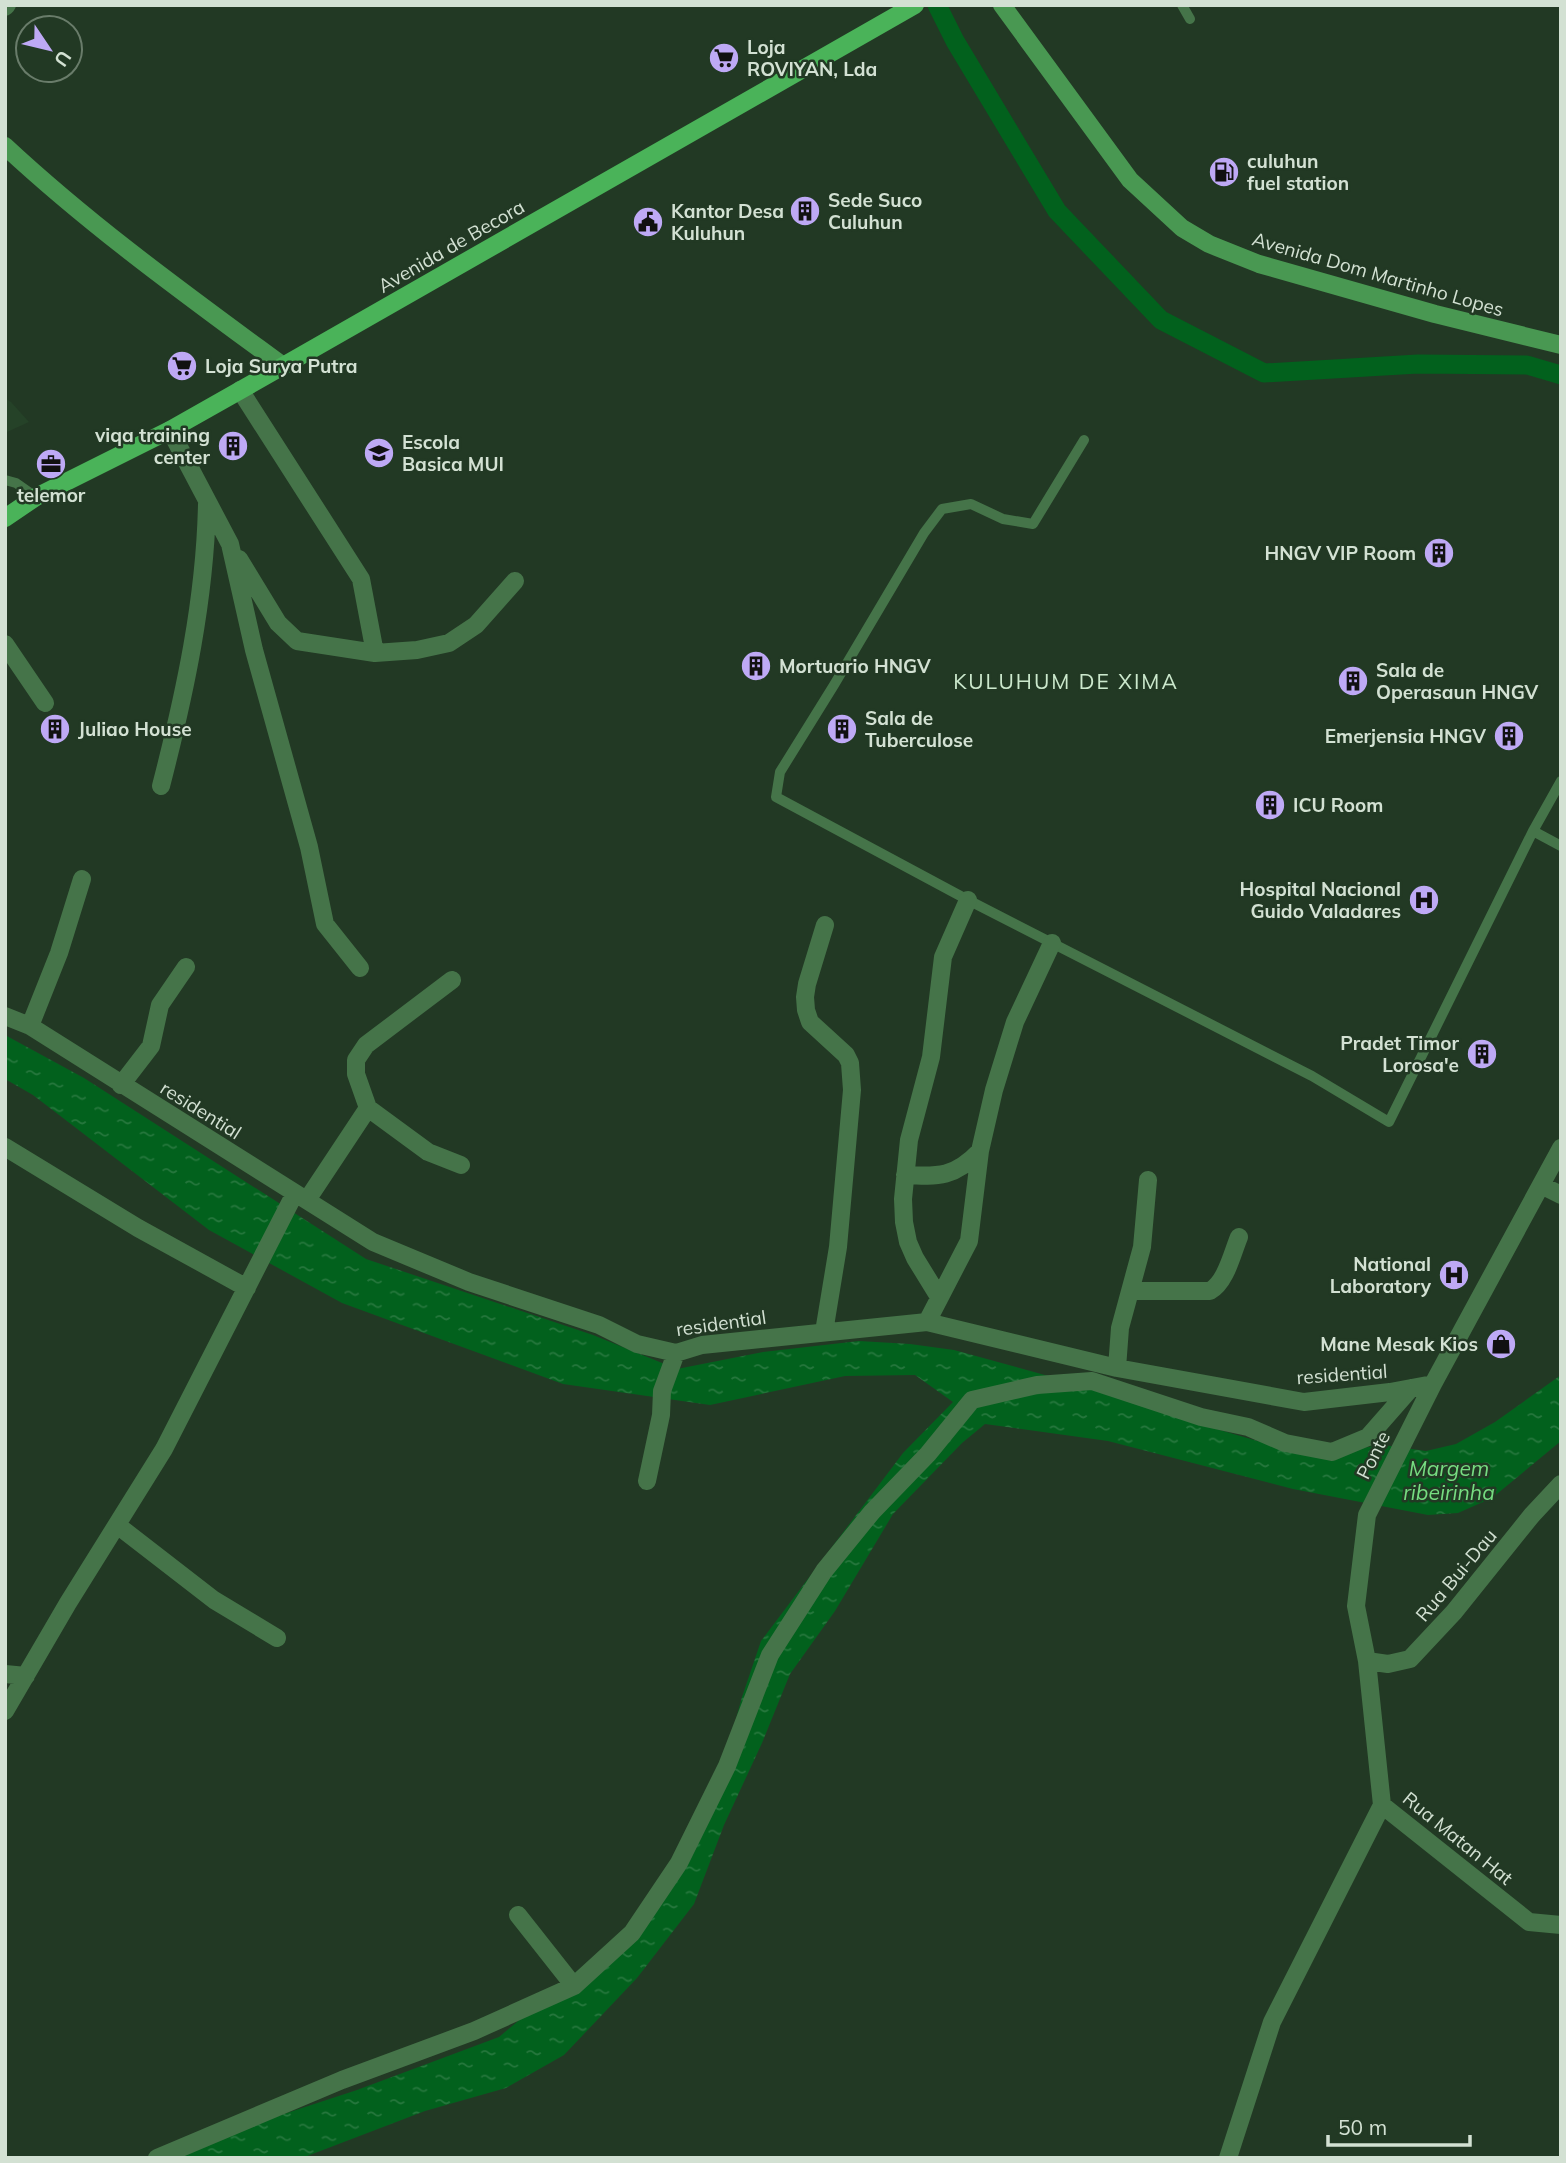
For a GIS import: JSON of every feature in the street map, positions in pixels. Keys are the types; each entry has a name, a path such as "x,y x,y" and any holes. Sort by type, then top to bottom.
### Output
{"main road":[{"name":"Avenida Dom Martinho Lopes","path":"1002,5 1130,180 1182,228 1209,244 1259,264 1435,314 1561,345"},
{"name":"Avenida de Becora","path":"5,517 36,497 170,430 913,6"},
{"path":"5,146 54,192 140,261 283,366"}],"street":[{"path":"240,390 361,579 375,653"},
{"path":"170,430 230,544 278,623 297,641 375,653 417,650 449,643 476,625 515,581"},
{"path":"161,786 199,617 206,548 207,500"},
{"path":"230,544 254,650 309,847 324,924 360,968"},
{"path":"5,644 45,703"},
{"path":"30,1026 59,953 82,879"},
{"path":"939,1297 908,1242 904,1222 905,1175 909,1140 931,1057 943,957 968,900"},
{"path":"824,1332 838,1247 852,1090 850,1063 846,1055 810,1022 806,1010 807,984 825,925"},
{"path":"927,1322 969,1241 980,1152 995,1090 1015,1022 1052,943"},
{"path":"121,1085 151,1046 160,1005 186,967"},
{"path":"452,980 366,1045 356,1060 356,1074 368,1108 428,1152 461,1165"},
{"name":"residential","path":"5,1016 30,1026 297,1199 373,1242 469,1282 598,1325 637,1344 676,1353 702,1346 927,1322 1117,1368 1304,1402 1433,1384"},
{"path":"5,1710 164,1449 256,1270 297,1199 368,1108"},
{"path":"5,1147 138,1228 247,1288"},
{"name":"Ponte","path":"1367,1661 1356,1606 1367,1515 1433,1384 1561,1149"},
{"path":"905,1175 941,1176 951,1173 970,1162 980,1152"},
{"path":"1117,1368 1120,1328 1142,1247 1148,1180"},
{"path":"1541,1185 1561,1195"},
{"path":"1131,1290 1210,1292 1221,1281 1239,1237"},
{"path":"647,1482 661,1415 662,1391 676,1353"},
{"path":"157,2158 342,2080 474,2031 574,1986 632,1933 679,1864 727,1766 770,1655 824,1571 872,1511 928,1454 972,1399 1037,1385 1092,1381 1201,1417 1248,1427 1285,1444 1332,1452 1368,1437 1412,1388"},
{"name":"Rua Bui-Dau","path":"1367,1661 1388,1664 1410,1658 1454,1612 1532,1515 1561,1484"},
{"path":"117,1525 214,1600 277,1638"},
{"name":"Rua Matan Hat","path":"1367,1661 1382,1805 1529,1922 1561,1925"},
{"path":"5,1674 26,1676"},
{"path":"1228,2158 1272,2022 1382,1805"},
{"path":"518,1914 574,1986"}],"lane":[{"path":"1182,5 1190,19"},
{"path":"1084,440 1033,524 1003,519 971,504 942,509 924,533 780,772 776,797 968,900 1312,1076 1390,1122 1533,831 1561,781"},
{"path":"5,480 16,483 36,497"},
{"path":"1533,831 1561,846"}],"shaded area":[{"path":"5,398 29,422 7,432 5,430"}],"water":[{"name":"Margem ribeirinha","path":"5,1035 84,1078 366,1259 593,1335 677,1369 763,1352 859,1341 910,1344 954,1350 1120,1396 1196,1423 1285,1449 1332,1452 1383,1445 1426,1451 1456,1444 1495,1422 1561,1375 1561,1441 1492,1498 1458,1513 1428,1515 1293,1489 1108,1441 985,1424 962,1443 893,1514 835,1611 790,1674 724,1825 694,1904 637,1978 564,2055 506,2088 425,2111 302,2158 150,2158 357,2090 499,2037 621,1934 650,1900 726,1755 761,1641 903,1453 953,1402 915,1375 845,1376 710,1405 563,1384 342,1303 209,1230 33,1095 5,1079"}],"waterway":[{"path":"937,5 955,41 1057,211 1161,320 1264,373 1418,364 1527,365 1561,375"}],"place":[{"name":"Loja ROVIYAN, Lda","path":"724,58"},
{"name":"culuhun fuel station","path":"1224,172"},
{"name":"Sede Suco Culuhun","path":"805,211"},
{"name":"Kantor Desa Kuluhun","path":"648,222"},
{"name":"Loja Surya Putra","path":"182,366"},
{"name":"viqa training center","path":"233,446"},
{"name":"Escola Basica MUI","path":"379,453"},
{"name":"telemor","path":"51,464"},
{"name":"HNGV VIP Room","path":"1439,553"},
{"name":"Mortuario HNGV","path":"756,666"},
{"name":"Sala de Operasaun HNGV","path":"1353,681"},
{"name":"Juliao House","path":"55,729"},
{"name":"Sala de Tuberculose","path":"842,729"},
{"name":"Emerjensia HNGV","path":"1509,736"},
{"name":"ICU Room","path":"1270,805"},
{"name":"Hospital Nacional Guido Valadares","path":"1424,900"},
{"name":"Pradet Timor Lorosa'e","path":"1482,1054"},
{"name":"National Laboratory","path":"1454,1275"},
{"name":"Mane Mesak Kios","path":"1501,1344"}],"district":[{"name":"KULUHUM DE XIMA","path":"1066,681"}]}
